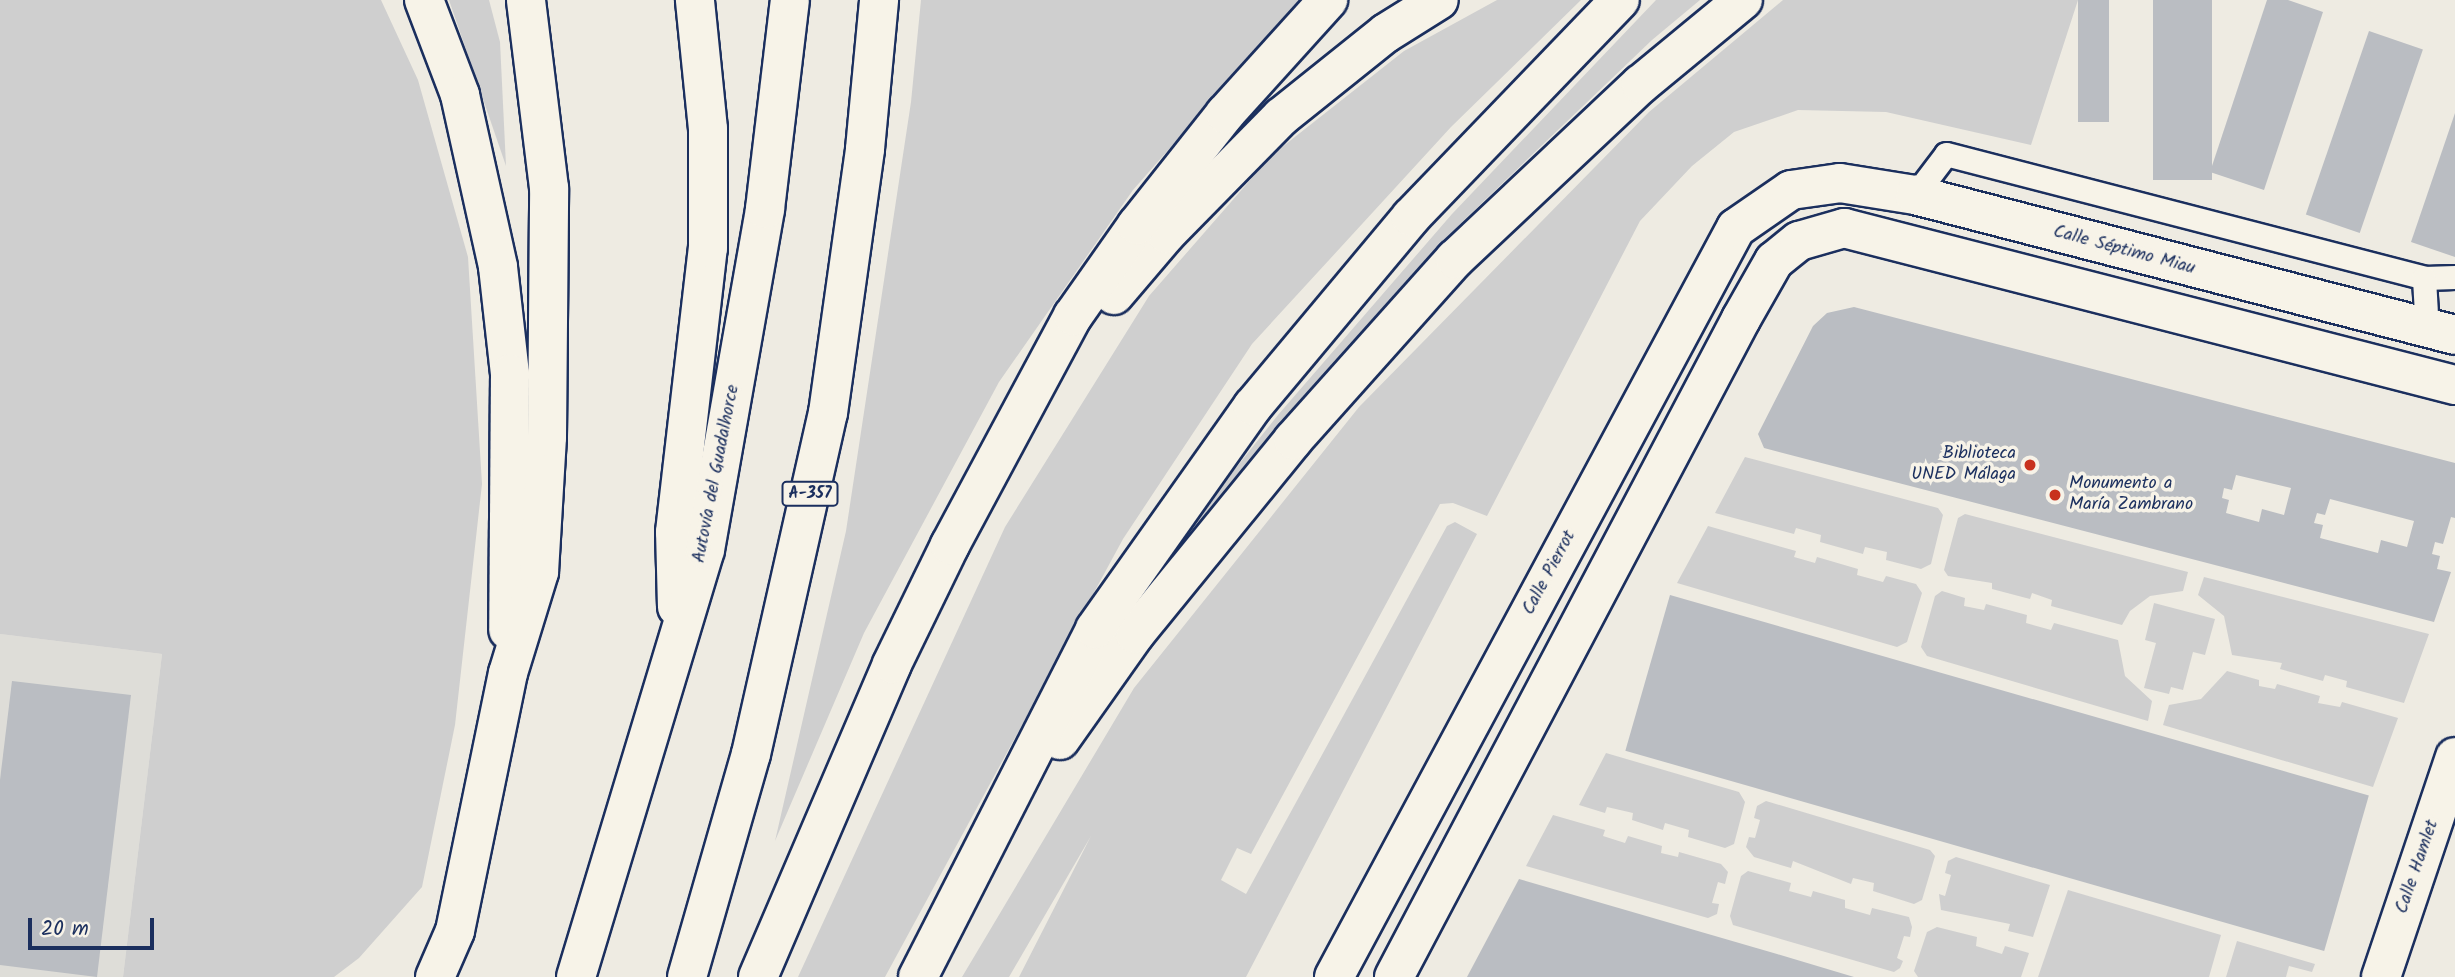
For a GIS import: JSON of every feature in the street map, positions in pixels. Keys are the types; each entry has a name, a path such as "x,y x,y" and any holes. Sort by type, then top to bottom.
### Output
{"main road":[{"path":"424,0 460,95 498,267 510,374 508,673"},
{"path":"435,977 455,931 508,673 539,572 548,397 549,188 526,0"},
{"path":"678,630 675,532 708,248 708,129 695,0"},
{"name":"Autovía del Guadalhorce","path":"576,977 710,522 765,209 790,0"},
{"name":"A-357","path":"687,977 757,731 828,413 865,149 879,0"},
{"path":"758,977 892,664 950,545 1041,382 1073,316 1137,225 1225,114 1328,0"},
{"path":"1041,382 1166,234 1281,117 1387,33 1439,0"},
{"path":"918,977 1095,629 1253,406 1411,217 1620,0"},
{"path":"988,842 1135,634 1293,440 1446,269 1641,84 1742,0"},
{"name":"Calle Séptimo Miau","path":"1791,190 1840,183 1915,195 2441,333"},
{"name":"Calle Pierrot","path":"1334,977 1736,228 1791,190"},
{"path":"1394,977 1741,319 1774,261 1799,241 1844,228 2455,385"},
{"name":"Calle Hamlet","path":"2381,977 2455,757"}],"lane":[{"path":"1915,195 1946,154 2424,278 2455,276"},
{"path":"2424,278 2441,333"}],"shaded area":[{"path":"0,0 381,0 418,80 468,257 482,484 455,725 422,887 359,958 334,977 123,977 162,654 0,634"},
{"path":"449,0 489,0 500,42 506,166"},
{"path":"921,0 1300,0 1133,190 999,382 864,633 775,841 846,531 911,102"},
{"path":"1497,0 1581,0 1451,127 1252,344 1123,539 885,977 798,977 1005,527 1149,296 1272,155 1404,51"},
{"path":"1656,0 1700,0 1652,40 1463,221 1284,420 1174,555 1170,551 1278,415 1452,214"},
{"path":"1783,0 2078,0 2031,145 1886,112 1798,110 1734,132 1692,166 1640,221 1487,516 1453,503 1440,504 1251,854 1237,848 1221,880 1246,894 1447,526 1455,522 1477,534 1246,977 1019,977 1091,836 1009,977 962,977 1134,688 1359,407 1649,112"},
{"path":"1745,457 1938,508 1943,515 1931,564 1921,569 1886,560 1887,552 1865,547 1863,554 1820,542 1821,535 1796,528 1794,534 1715,513"},
{"path":"1965,514 2188,572 2183,591 2150,596 2130,611 2122,625 2051,606 2052,600 2032,593 2030,599 1992,589 1992,583 1948,576 1944,570 1958,518"},
{"path":"1708,526 1796,551 1794,557 1815,563 1817,557 1858,569 1857,575 1883,582 1886,576 1916,584 1922,593 1907,642 1897,647 1677,583"},
{"path":"2204,577 2429,634 2404,703 2346,687 2347,681 2325,675 2323,681 2280,669 2282,663 2232,655 2224,616 2198,595"},
{"path":"1942,591 1965,598 1964,606 1984,610 1986,604 2027,615 2026,623 2051,630 2054,623 2118,640 2125,676 2152,701 2148,721 1927,656 1921,647 1935,596"},
{"path":"2154,603 2215,619 2205,655 2193,652 2183,690 2171,687 2169,694 2144,688 2156,643 2145,640"},
{"path":"0,634 162,654 123,977 0,977"},
{"path":"2227,671 2259,680 2259,686 2275,689 2277,684 2320,696 2318,703 2340,707 2342,702 2398,718 2373,787 2163,725 2169,705 2201,699"},
{"path":"1606,753 1739,792 1745,802 1734,844 1725,848 1688,837 1689,830 1665,823 1663,830 1632,820 1633,813 1607,807 1605,813 1579,805"},
{"path":"1766,801 1930,850 1935,856 1922,900 1914,904 1873,891 1874,883 1853,878 1851,884 1793,861 1791,868 1754,857 1746,847 1749,837 1755,838 1760,820 1754,818 1757,806"},
{"path":"1553,815 1605,830 1603,836 1625,843 1628,836 1662,846 1661,853 1678,857 1679,852 1721,864 1728,872 1725,884 1718,882 1712,903 1719,904 1717,914 1708,918 1526,866"},
{"path":"1956,857 2050,885 2033,937 2008,931 2010,924 1941,910 1939,894 1945,896 1951,875 1945,873 1948,861"},
{"path":"1748,871 1791,883 1789,891 1811,897 1813,891 1845,900 1845,908 1870,915 1872,908 1909,917 1912,927 1910,937 1904,936 1897,958 1903,961 1900,968 1894,972 1733,925 1730,916 1741,876"},
{"path":"2068,890 2221,935 2209,977 2038,977"},
{"path":"1937,927 1977,937 1976,946 2002,954 2005,946 2029,953 2021,977 1918,977 1914,971 1927,932"},
{"path":"2237,941 2315,964 2312,972 2289,966 2286,977 2226,977"}],"building":[{"path":"2078,0 2109,0 2109,122 2078,122"},
{"path":"2153,0 2212,0 2212,180 2153,180"},
{"path":"2267,0 2288,0 2323,12 2264,190 2210,172"},
{"path":"2369,31 2423,50 2360,233 2306,214"},
{"path":"2455,113 2455,257 2411,242"},
{"path":"1854,307 2455,463 2455,518 2451,517 2443,544 2435,542 2432,554 2440,556 2437,569 2451,572 2434,622 1764,448 1758,434 1813,326 1827,313","holes":["2236,475 2291,488 2284,515 2262,509 2259,522 2226,513 2229,500 2222,498 2224,488 2232,490","2330,499 2414,521 2407,547 2381,540 2378,553 2320,538 2323,525 2314,523 2317,513 2325,515"]},
{"path":"1670,595 2369,795 2324,951 1625,751"},
{"path":"12,681 131,695 97,977 0,965 0,780"},
{"path":"1519,879 1777,954 1854,977 1467,977"}],"place":[{"name":"Biblioteca UNED Málaga","path":"2030,465"},
{"name":"Monumento a María Zambrano","path":"2055,495"}]}
